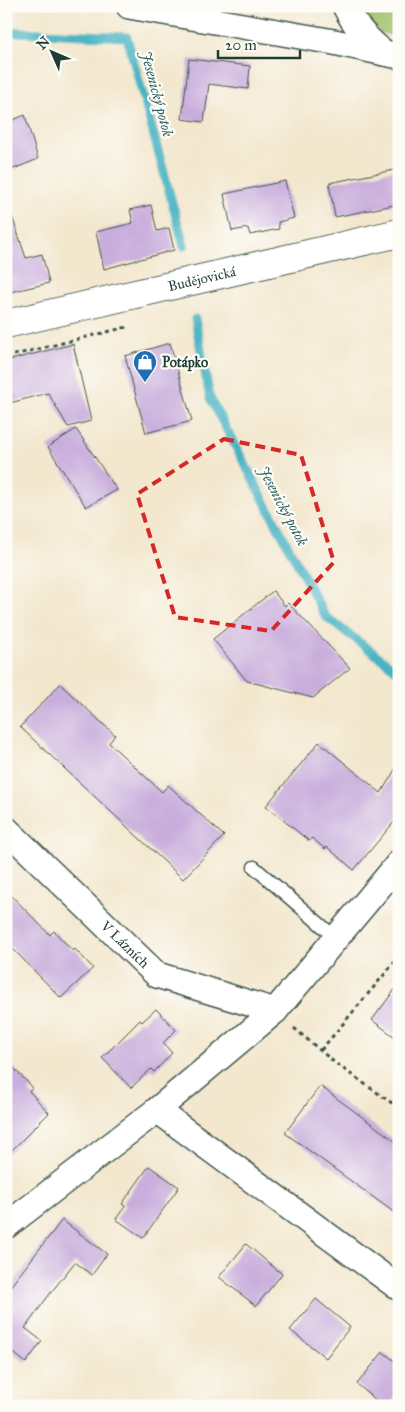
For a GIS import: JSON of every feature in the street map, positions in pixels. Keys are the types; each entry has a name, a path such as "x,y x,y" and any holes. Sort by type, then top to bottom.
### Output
{"main road":[{"name":"Budějovická","path":"6,324 399,233"}],"street":[{"path":"129,6 334,42 392,55"},
{"path":"344,6 366,38 392,55"},
{"name":"V Lázních","path":"6,829 157,975 275,1011"},
{"path":"6,1226 157,1110 275,1011 399,863"},
{"path":"157,1110 399,1288"}],"lane":[{"path":"254,867 336,938"}],"path":[{"path":"6,357 116,330"},
{"path":"320,1050 399,956"},
{"path":"275,1011 336,1063 399,1108"}],"highlighted area":[{"path":"224,439 301,455 334,562 271,631 175,617 137,494"}],"green space":[{"path":"360,6 399,6 399,37 380,32"}],"building":[{"path":"189,59 250,66 248,89 209,84 204,122 182,119"},
{"path":"25,115 38,159 6,172 6,123"},
{"path":"399,169 399,204 335,217 329,183"},
{"path":"285,181 294,218 278,222 279,229 250,235 248,228 232,231 224,194"},
{"path":"151,205 157,231 169,228 174,250 104,269 96,232 133,223 130,210"},
{"path":"6,213 11,213 26,258 42,254 49,283 6,293"},
{"path":"170,343 192,421 146,433 125,356"},
{"path":"73,344 91,421 68,427 48,393 6,404 6,361"},
{"path":"76,429 117,490 86,507 48,447"},
{"path":"273,591 285,606 288,603 350,668 313,698 247,681 213,639"},
{"path":"60,684 115,735 109,743 162,792 168,785 224,836 183,879 20,727"},
{"path":"319,742 381,793 399,763 399,816 354,870 327,847 325,849 312,838 309,841 266,806"},
{"path":"6,890 50,935 54,931 93,968 61,998 6,942"},
{"path":"399,984 399,1040 372,1020"},
{"path":"156,1009 176,1030 163,1043 172,1053 154,1072 151,1069 131,1088 102,1058 140,1020 142,1022"},
{"path":"6,1060 33,1088 29,1091 49,1113 6,1156"},
{"path":"320,1086 399,1144 399,1216 285,1133"},
{"path":"149,1166 179,1187 143,1238 116,1219 125,1206 122,1204"},
{"path":"62,1220 107,1254 92,1275 75,1262 49,1295 25,1328 42,1341 26,1363 9,1349 6,1352 6,1292"},
{"path":"246,1244 282,1274 256,1306 219,1277"},
{"path":"316,1299 350,1327 326,1358 290,1330"},
{"path":"383,1352 399,1364 399,1393 389,1406 383,1406 357,1384"}],"waterway":[{"name":"Jesenický potok","path":"6,33 127,37 184,246"},
{"name":"Jesenický potok","path":"195,319 210,398 325,616 399,672"}],"place":[{"name":"Potápko","path":"145,383"}]}
